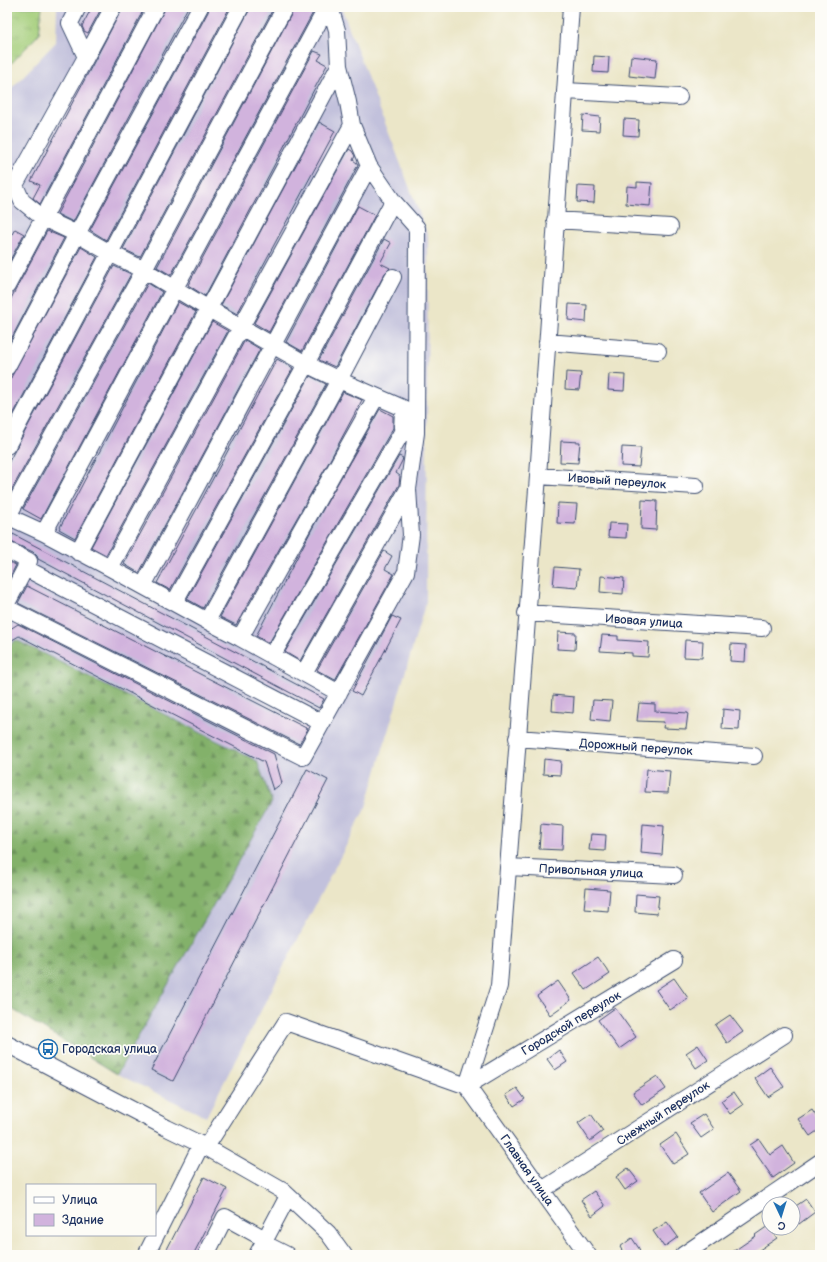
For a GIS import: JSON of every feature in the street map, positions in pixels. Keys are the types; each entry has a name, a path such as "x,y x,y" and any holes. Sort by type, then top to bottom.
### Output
{"street":[{"path":"78,7 70,23 86,57"},
{"path":"113,7 16,185 22,201 43,218 77,234 144,270 306,364 403,408 409,432 272,656"},
{"path":"7,286 156,7"},
{"path":"7,367 200,7"},
{"path":"7,446 241,7"},
{"path":"285,7 144,270 7,517 44,533 339,693"},
{"path":"7,608 303,757 406,572 411,535 408,489 409,432 417,228 393,201 369,166 352,126 339,66 337,30 329,7"},
{"path":"44,533 175,288 329,7"},
{"path":"146,1255 204,1146 286,1022 467,1086 499,986 526,613 538,476 570,7"},
{"path":"78,552 339,66"},
{"path":"565,91 678,97"},
{"path":"110,568 352,126"},
{"path":"143,586 369,166"},
{"path":"174,603 306,364 393,201"},
{"path":"555,220 670,227"},
{"path":"207,621 339,380 393,277"},
{"path":"547,342 658,350"},
{"path":"240,638 376,397"},
{"name":"Ивовый переулок","path":"538,476 696,486"},
{"path":"304,673 408,489"},
{"path":"7,550 29,561 7,603"},
{"path":"25,568 322,723"},
{"name":"Ивовая улица","path":"526,613 762,628"},
{"name":"Дорожный переулок","path":"517,738 754,756"},
{"name":"Привольная улица","path":"508,868 674,875"},
{"name":"Городской переулок","path":"467,1086 674,960"},
{"name":"Снежный переулок","path":"542,1190 784,1035"},
{"path":"7,1044 172,1131 204,1146 283,1192 328,1233 344,1255"},
{"name":"Главная улица","path":"467,1086 588,1255"},
{"path":"682,1255 820,1162"},
{"path":"262,1246 288,1196"},
{"path":"206,1255 225,1217 262,1246 287,1255"}],"shaded area":[{"path":"57,7 341,7 428,236 426,601 366,807 206,1117 117,1074 272,802 16,640 7,647 7,93 56,42"}],"green space":[{"path":"7,7 42,7 39,34 7,68"},
{"path":"16,640 257,761 272,802 117,1074 7,1006 7,647"}],"building":[{"path":"92,7 102,7 88,33 84,31 82,26"},
{"path":"123,7 145,7 40,204 33,198 40,185 31,181"},
{"path":"166,7 188,7 73,222 57,214"},
{"path":"209,7 230,7 106,240 90,230 208,12"},
{"path":"251,7 274,7 140,257 123,249"},
{"path":"294,7 316,7 171,275 157,267"},
{"path":"314,51 322,54 318,60 327,65 205,296 188,285"},
{"path":"594,56 609,57 608,73 593,72"},
{"path":"631,56 657,59 655,79 629,76"},
{"path":"583,115 600,117 599,131 582,130"},
{"path":"624,119 639,120 638,136 623,135"},
{"path":"319,122 335,131 237,314 221,305"},
{"path":"349,149 355,156 353,160 358,165 269,332 254,323"},
{"path":"637,182 652,183 650,206 626,204 627,186 637,187"},
{"path":"578,186 595,187 594,203 577,202"},
{"path":"358,206 375,215 302,351 286,342"},
{"path":"15,229 24,234 7,266 7,243"},
{"path":"47,231 64,238 7,347 7,306"},
{"path":"384,239 391,243 380,263 390,268 385,273 335,367 319,360"},
{"path":"81,247 97,257 7,426 7,385"},
{"path":"114,266 131,274 7,498 7,465"},
{"path":"148,283 162,292 41,519 23,509"},
{"path":"178,302 196,312 75,538 59,529"},
{"path":"569,304 587,305 586,322 568,320"},
{"path":"212,322 228,331 106,555 91,547"},
{"path":"245,340 260,349 139,573 124,564"},
{"path":"277,359 293,368 170,590 157,583"},
{"path":"566,372 581,373 579,390 565,389"},
{"path":"609,374 625,375 624,391 608,390"},
{"path":"310,376 326,384 203,608 187,599"},
{"path":"343,392 362,400 330,460 236,625 220,617"},
{"path":"380,409 393,416 393,428 269,643 256,636 313,527"},
{"path":"561,441 580,442 578,463 560,462"},
{"path":"622,447 641,448 639,467 621,466"},
{"path":"399,456 403,458 396,473 400,476 399,485 300,661 285,652"},
{"path":"642,500 657,501 656,530 641,529"},
{"path":"558,503 577,504 575,524 557,523"},
{"path":"609,523 627,524 626,538 608,537"},
{"path":"13,534 324,699 319,708 38,559 33,552 9,541"},
{"path":"384,551 392,556 385,569 394,574 335,680 317,670"},
{"path":"7,561 16,565 7,583"},
{"path":"555,567 579,569 577,588 553,586"},
{"path":"601,576 624,578 623,594 600,592"},
{"path":"27,586 308,729 299,744 18,603"},
{"path":"392,616 401,620 361,696 352,691"},
{"path":"18,624 274,754 282,783 273,790 264,762 19,636 7,643 7,631"},
{"path":"558,632 576,633 575,650 557,649"},
{"path":"602,635 618,636 618,640 649,642 648,657 632,656 632,653 600,651"},
{"path":"685,640 703,641 702,658 684,657"},
{"path":"731,644 746,645 745,662 730,661"},
{"path":"553,695 574,697 573,713 552,711"},
{"path":"593,700 612,701 610,721 591,719"},
{"path":"639,703 655,704 655,711 688,713 686,729 663,728 664,722 637,721"},
{"path":"723,709 740,711 739,730 722,729"},
{"path":"544,759 561,761 560,775 543,774"},
{"path":"307,769 328,780 173,1081 151,1070"},
{"path":"647,769 670,771 668,793 645,792"},
{"path":"541,824 563,826 562,850 539,849"},
{"path":"643,824 664,826 662,855 641,853"},
{"path":"591,834 606,835 605,851 589,850"},
{"path":"586,888 610,890 608,911 584,909"},
{"path":"636,894 659,896 657,914 635,912"},
{"path":"598,957 610,974 586,990 574,973"},
{"path":"674,978 688,998 670,1010 656,990"},
{"path":"558,981 571,1000 550,1015 537,996"},
{"path":"615,1008 636,1037 619,1049 598,1020"},
{"path":"730,1015 743,1032 727,1043 715,1025"},
{"path":"698,1045 708,1060 696,1068 686,1053"},
{"path":"559,1050 567,1062 555,1070 547,1059"},
{"path":"770,1067 784,1087 768,1097 755,1078"},
{"path":"657,1076 666,1089 642,1105 633,1092"},
{"path":"517,1088 525,1099 514,1106 506,1095"},
{"path":"734,1092 743,1105 730,1114 721,1101"},
{"path":"812,1110 820,1122 820,1129 810,1136 798,1119"},
{"path":"591,1114 603,1131 590,1141 578,1123"},
{"path":"704,1114 714,1129 701,1138 690,1123"},
{"path":"676,1134 689,1154 673,1164 660,1145"},
{"path":"759,1139 770,1155 783,1146 794,1163 773,1178 750,1145"},
{"path":"628,1168 638,1181 625,1190 616,1177"},
{"path":"728,1173 741,1191 712,1212 699,1193"},
{"path":"204,1177 227,1189 193,1255 164,1255"},
{"path":"594,1191 605,1206 592,1216 581,1200"},
{"path":"806,1199 815,1212 801,1222 801,1202"},
{"path":"667,1222 678,1237 664,1247 653,1231"},
{"path":"761,1231 761,1236 776,1236 777,1238 752,1255 728,1255 756,1236 755,1235"},
{"path":"632,1238 640,1250 634,1255 625,1255 620,1247"}],"place":[{"name":"Городская улица","path":"48,1049"}]}
